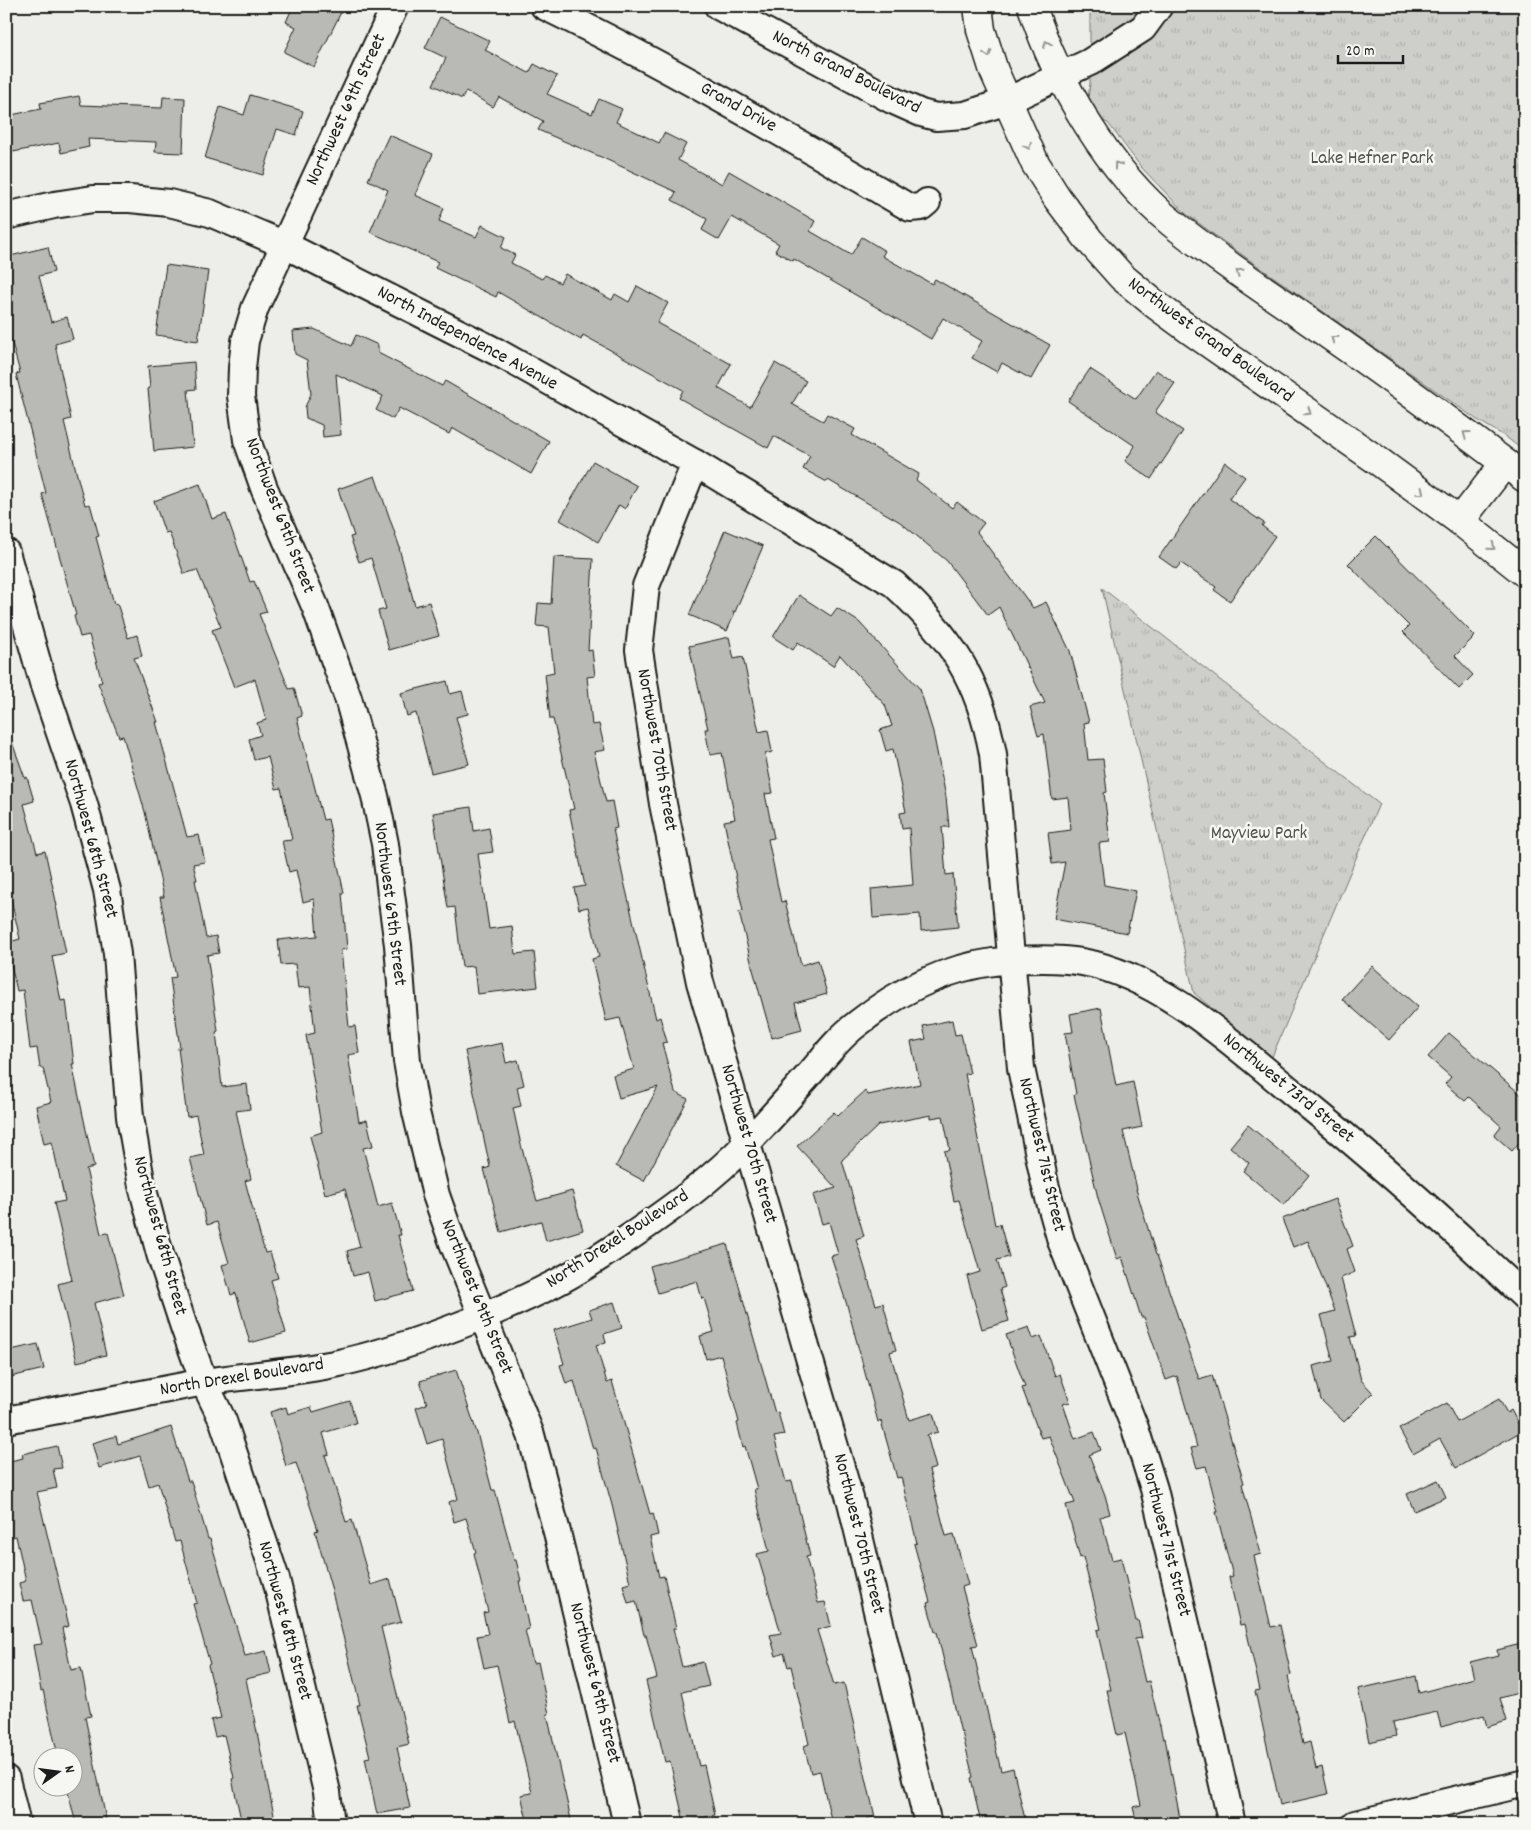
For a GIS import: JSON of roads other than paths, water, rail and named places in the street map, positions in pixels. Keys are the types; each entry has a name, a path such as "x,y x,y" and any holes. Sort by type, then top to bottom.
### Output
{"street":[{"name":"Northwest 69th Street","path":"394,6 255,308 245,341 241,396 247,440 264,488 315,606 348,698 375,796 385,844 398,945 407,1060 416,1112 436,1195 453,1243 531,1435 557,1532 627,1824"},
{"name":"Grand Drive","path":"544,6 690,82 910,208 921,207 927,202"},
{"name":"North Grand Boulevard","path":"718,6 892,100 921,113 936,117 953,117 1007,102 1060,77 1090,62 1143,28 1159,6"},
{"name":"Northwest Grand Boulevard","path":"978,6 981,30 994,71 1035,163 1056,198 1122,278 1156,306 1460,521 1525,573"},
{"path":"1032,6 1060,77 1090,129 1131,183 1171,222 1515,470 1460,521"},
{"name":"North Independence Avenue","path":"6,216 54,205 94,200 130,199 169,204 210,213 285,245 497,352 695,464 894,584"},
{"name":"Northwest 70th Street","path":"695,464 646,586 639,650 664,804 700,982 851,1502 928,1824"},
{"name":"Northwest 68th Street","path":"6,552 44,686 84,804 107,890 117,954 130,1117 142,1186 160,1254 204,1382 223,1421 276,1579 327,1792 331,1824"},
{"name":"Northwest 71st Street","path":"894,584 919,607 962,662 988,724 997,786 1021,1068 1045,1184 1061,1241 1135,1428 1154,1489 1232,1824"},
{"name":"Northwest 73rd Street","path":"1011,960 1052,959 1090,964 1113,970 1147,986 1184,1007 1227,1039 1365,1151 1450,1226 1525,1297"},
{"name":"North Drexel Boulevard","path":"6,1420 204,1382 275,1374 337,1363 396,1349 484,1316 533,1295 580,1270 663,1215 717,1173 748,1143 852,1028 880,1007 909,988 942,974 972,965 1011,960"},
{"path":"6,1778 17,1824"},
{"path":"1355,1824 1525,1783"}],"park label":[{"name":"Lake Hefner Park","path":"1372,159"},
{"name":"Mayview Park","path":"1259,834"}]}
